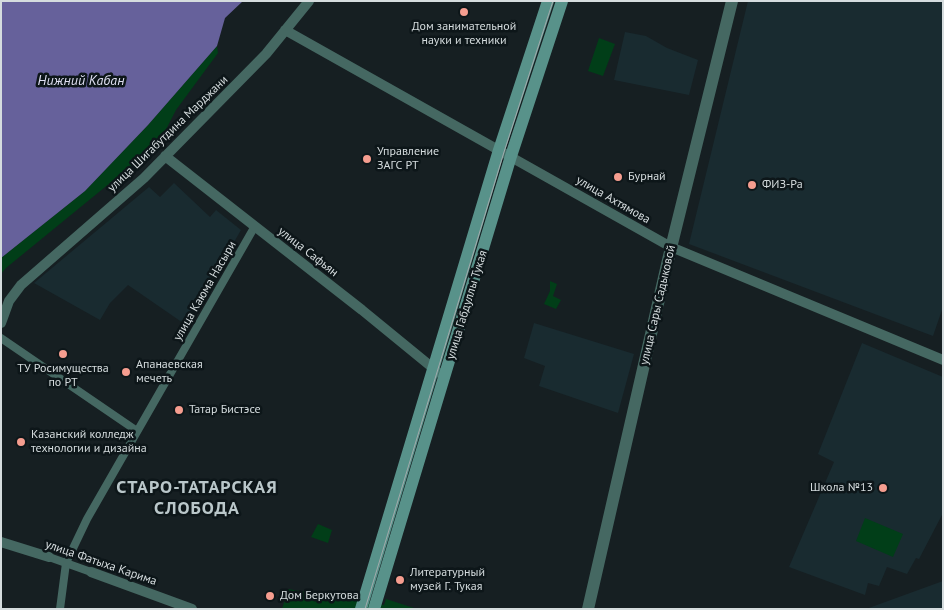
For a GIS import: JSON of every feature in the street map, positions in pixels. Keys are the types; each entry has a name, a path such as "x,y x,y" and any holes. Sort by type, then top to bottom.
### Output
{"main road":[{"name":"улица Габдуллы Тукая","path":"361,609 499,150 548,1"},
{"name":"улица Габдуллы Тукая","path":"374,609 511,156 562,1"}],"street":[{"name":"улица Шигабутдина Марджани","path":"1,323 9,301 21,285 144,178 266,54 309,1"},
{"name":"улица Сары Садыковой","path":"588,609 671,247 732,1"},
{"name":"улица Ахтямова","path":"285,30 671,247 943,360"},
{"name":"улица Сафьян","path":"166,156 362,310 445,378"},
{"name":"улица Каюма Насыри","path":"60,609 66,563 87,519 255,226"},
{"path":"1,338 137,432"},
{"name":"улица Фатыха Карима","path":"1,542 92,572 192,609"}],"shaded area":[{"path":"748,1 943,1 943,307 933,336 689,244"},
{"path":"625,32 646,36 667,48 698,60 689,95 614,80"},
{"path":"174,183 210,217 216,210 241,230 186,325 128,285 110,303 100,320 34,283 149,187 160,197"},
{"path":"534,323 634,354 618,413 539,386 545,366 524,358"},
{"name":"Школа №13","path":"862,343 943,377 943,513 919,559 916,558 907,574 887,567 879,586 868,583 865,595 789,567 834,462 818,454"},
{"path":"943,581 943,609 866,609"}],"green space":[{"path":"599,38 615,44 603,76 588,71"},
{"path":"217,46 218,53 176,110 159,143 1,274 1,258 85,191 148,125"},
{"path":"550,281 557,284 553,296 561,300 556,309 544,304 550,291"},
{"path":"865,518 903,534 893,557 856,541"},
{"path":"318,524 332,530 328,543 311,537"},
{"path":"288,589 384,605 386,599 417,609 282,609"}],"water":[{"name":"Нижний Кабан","path":"1,1 243,1 225,18 217,46 148,125 85,191 1,258"}],"tram line":[{"path":"365,609 504,152 553,1"}],"place":[{"name":"Дом занимательной науки и техники","path":"464,12"},
{"name":"Управление ЗАГС РТ","path":"367,159"},
{"name":"Бурнай","path":"618,177"},
{"name":"ФИЗ-Ра","path":"752,185"},
{"name":"ТУ Росимущества по РТ","path":"63,354"},
{"name":"Апанаевская мечеть","path":"126,372"},
{"name":"Татар Бистэсе","path":"179,410"},
{"name":"Казанский колледж технологии и дизайна","path":"21,442"},
{"name":"Школа №13","path":"883,488"},
{"name":"Литературный музей Г. Тукая","path":"400,580"},
{"name":"Дом Беркутова","path":"270,596"}],"district":[{"name":"СТАРО-ТАТАРСКАЯ СЛОБОДА","path":"197,498"}]}
